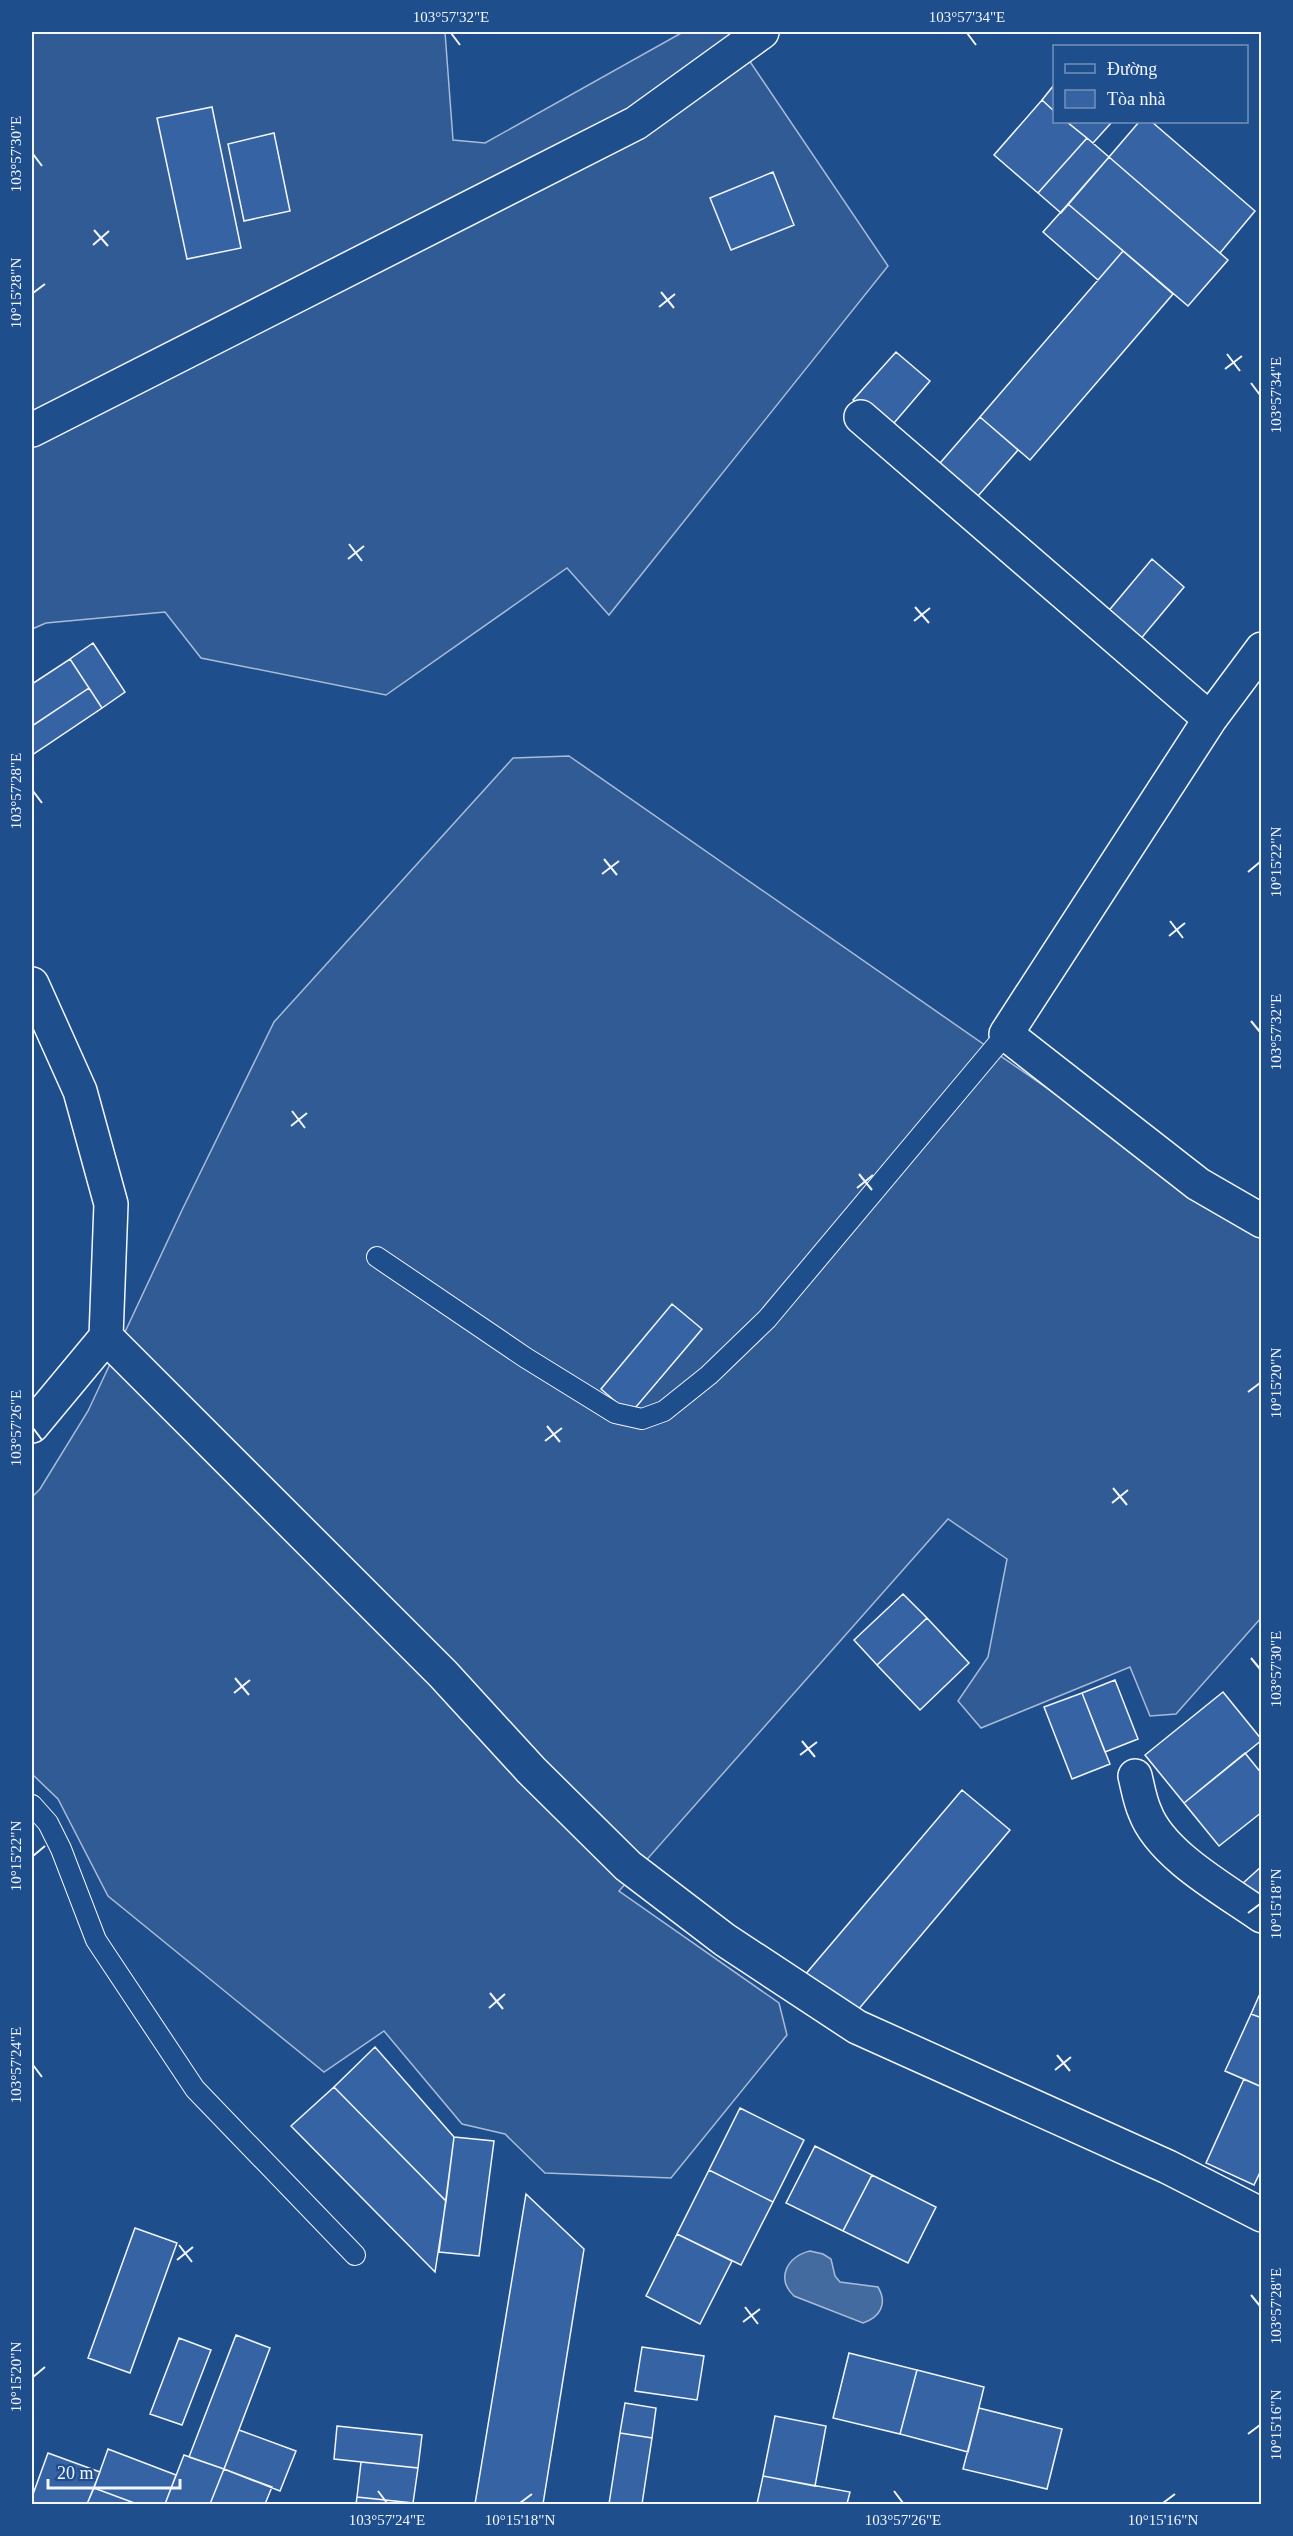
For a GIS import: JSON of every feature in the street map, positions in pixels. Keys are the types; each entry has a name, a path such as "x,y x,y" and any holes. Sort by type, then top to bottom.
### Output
{"street":[{"path":"32,430 636,123 762,32"},
{"path":"861,417 1210,718"},
{"path":"1262,649 1210,718 1006,1034 1198,1184 1262,1221"},
{"path":"32,984 80,1091 111,1204 106,1337 32,1426"},
{"path":"106,1337 434,1666 531,1770 628,1866 725,1940 857,2027 1168,2167 1262,2215"},
{"path":"1135,1776 1145,1813 1161,1839 1196,1869 1262,1916"}],"lane":[{"path":"377,1257 526,1358 615,1413 642,1419 664,1411 709,1375 767,1319 1006,1034"},
{"path":"32,1805 48,1823 61,1849 96,1940 195,2089 355,2255"}],"shaded area":[{"path":"32,32 445,32 453,140 485,143 683,32 730,32 888,266 609,615 567,568 386,695 201,658 165,612 46,623 32,629"},
{"path":"569,756 1261,1237 1261,1618 1176,1714 1150,1716 1130,1667 981,1728 958,1701 988,1657 1007,1559 948,1519 619,1891 779,2003 787,2035 671,2178 545,2173 505,2134 462,2124 384,2031 324,2072 108,1896 58,1799 32,1774 32,1497 40,1489 88,1411 183,1208 274,1022 513,758"},
{"path":"810,2251 823,2254 831,2259 835,2276 840,2282 878,2287 882,2304 878,2313 863,2323 794,2296 785,2282 787,2269 796,2258"}],"building":[{"path":"1053,86 1053,110 1042,100"},
{"path":"1042,100 1053,110 1053,123 1068,123 1087,138 1038,193 994,155"},
{"path":"212,107 241,248 187,259 157,118"},
{"path":"1068,123 1111,123 1093,143"},
{"path":"1138,123 1153,123 1255,211 1220,253 1109,157"},
{"path":"274,133 290,211 244,221 228,144"},
{"path":"1087,138 1109,157 1061,213 1038,193"},
{"path":"1109,157 1228,260 1188,306 1068,204"},
{"path":"773,172 794,225 731,250 710,198"},
{"path":"1068,204 1123,251 1098,280 1043,232"},
{"path":"1123,251 1173,294 1030,460 980,417"},
{"path":"896,352 930,381 888,430 853,400"},
{"path":"980,417 1018,450 972,503 934,470"},
{"path":"1152,559 1184,587 1139,641 1106,614"},
{"path":"93,643 125,692 102,708 70,659"},
{"path":"70,659 89,688 32,726 32,684"},
{"path":"89,688 102,708 32,755 32,726"},
{"path":"672,1304 702,1329 630,1414 601,1389"},
{"path":"903,1594 927,1618 877,1665 854,1640"},
{"path":"927,1618 969,1663 920,1710 877,1665"},
{"path":"1115,1680 1138,1739 1105,1752 1082,1693"},
{"path":"1223,1692 1262,1740 1184,1803 1145,1755"},
{"path":"1082,1693 1110,1764 1072,1779 1044,1707"},
{"path":"1245,1753 1262,1774 1262,1812 1219,1846 1184,1803"},
{"path":"962,1790 1010,1830 852,2017 804,1976"},
{"path":"1262,1866 1262,1906 1242,1884"},
{"path":"1262,1989 1262,2018 1251,2014"},
{"path":"1251,2014 1262,2018 1262,2087 1225,2071"},
{"path":"375,2047 454,2137 446,2201 334,2087"},
{"path":"1244,2079 1262,2087 1262,2168 1254,2185 1206,2163"},
{"path":"334,2087 446,2201 435,2272 291,2126"},
{"path":"740,2108 804,2140 773,2202 709,2170"},
{"path":"454,2137 494,2141 479,2256 439,2252"},
{"path":"815,2146 872,2175 843,2231 786,2203"},
{"path":"709,2170 773,2202 741,2265 677,2234"},
{"path":"872,2175 936,2207 908,2263 843,2231"},
{"path":"526,2194 584,2249 543,2504 475,2504"},
{"path":"135,2228 177,2243 130,2373 88,2358"},
{"path":"677,2234 732,2261 700,2324 646,2296"},
{"path":"236,2335 270,2348 224,2469 189,2457"},
{"path":"179,2338 211,2350 182,2425 150,2414"},
{"path":"642,2347 704,2356 697,2400 635,2391"},
{"path":"849,2353 917,2370 900,2434 833,2418"},
{"path":"917,2370 984,2387 968,2452 900,2434"},
{"path":"625,2403 656,2408 652,2438 620,2433"},
{"path":"979,2408 1062,2429 1047,2489 963,2469"},
{"path":"775,2416 826,2426 815,2486 763,2476"},
{"path":"337,2426 422,2435 418,2468 334,2459"},
{"path":"239,2430 296,2451 280,2491 224,2469"},
{"path":"620,2433 652,2438 642,2504 609,2504"},
{"path":"108,2449 176,2475 165,2504 137,2504 94,2488"},
{"path":"48,2453 100,2472 87,2504 32,2504 32,2497"},
{"path":"184,2455 224,2469 210,2504 165,2504"},
{"path":"361,2462 418,2468 413,2503 357,2497"},
{"path":"224,2469 272,2487 265,2504 210,2504"},
{"path":"763,2476 850,2492 847,2504 757,2504"},
{"path":"94,2488 137,2504 87,2504"},
{"path":"357,2497 413,2503 413,2504 356,2504"}]}
